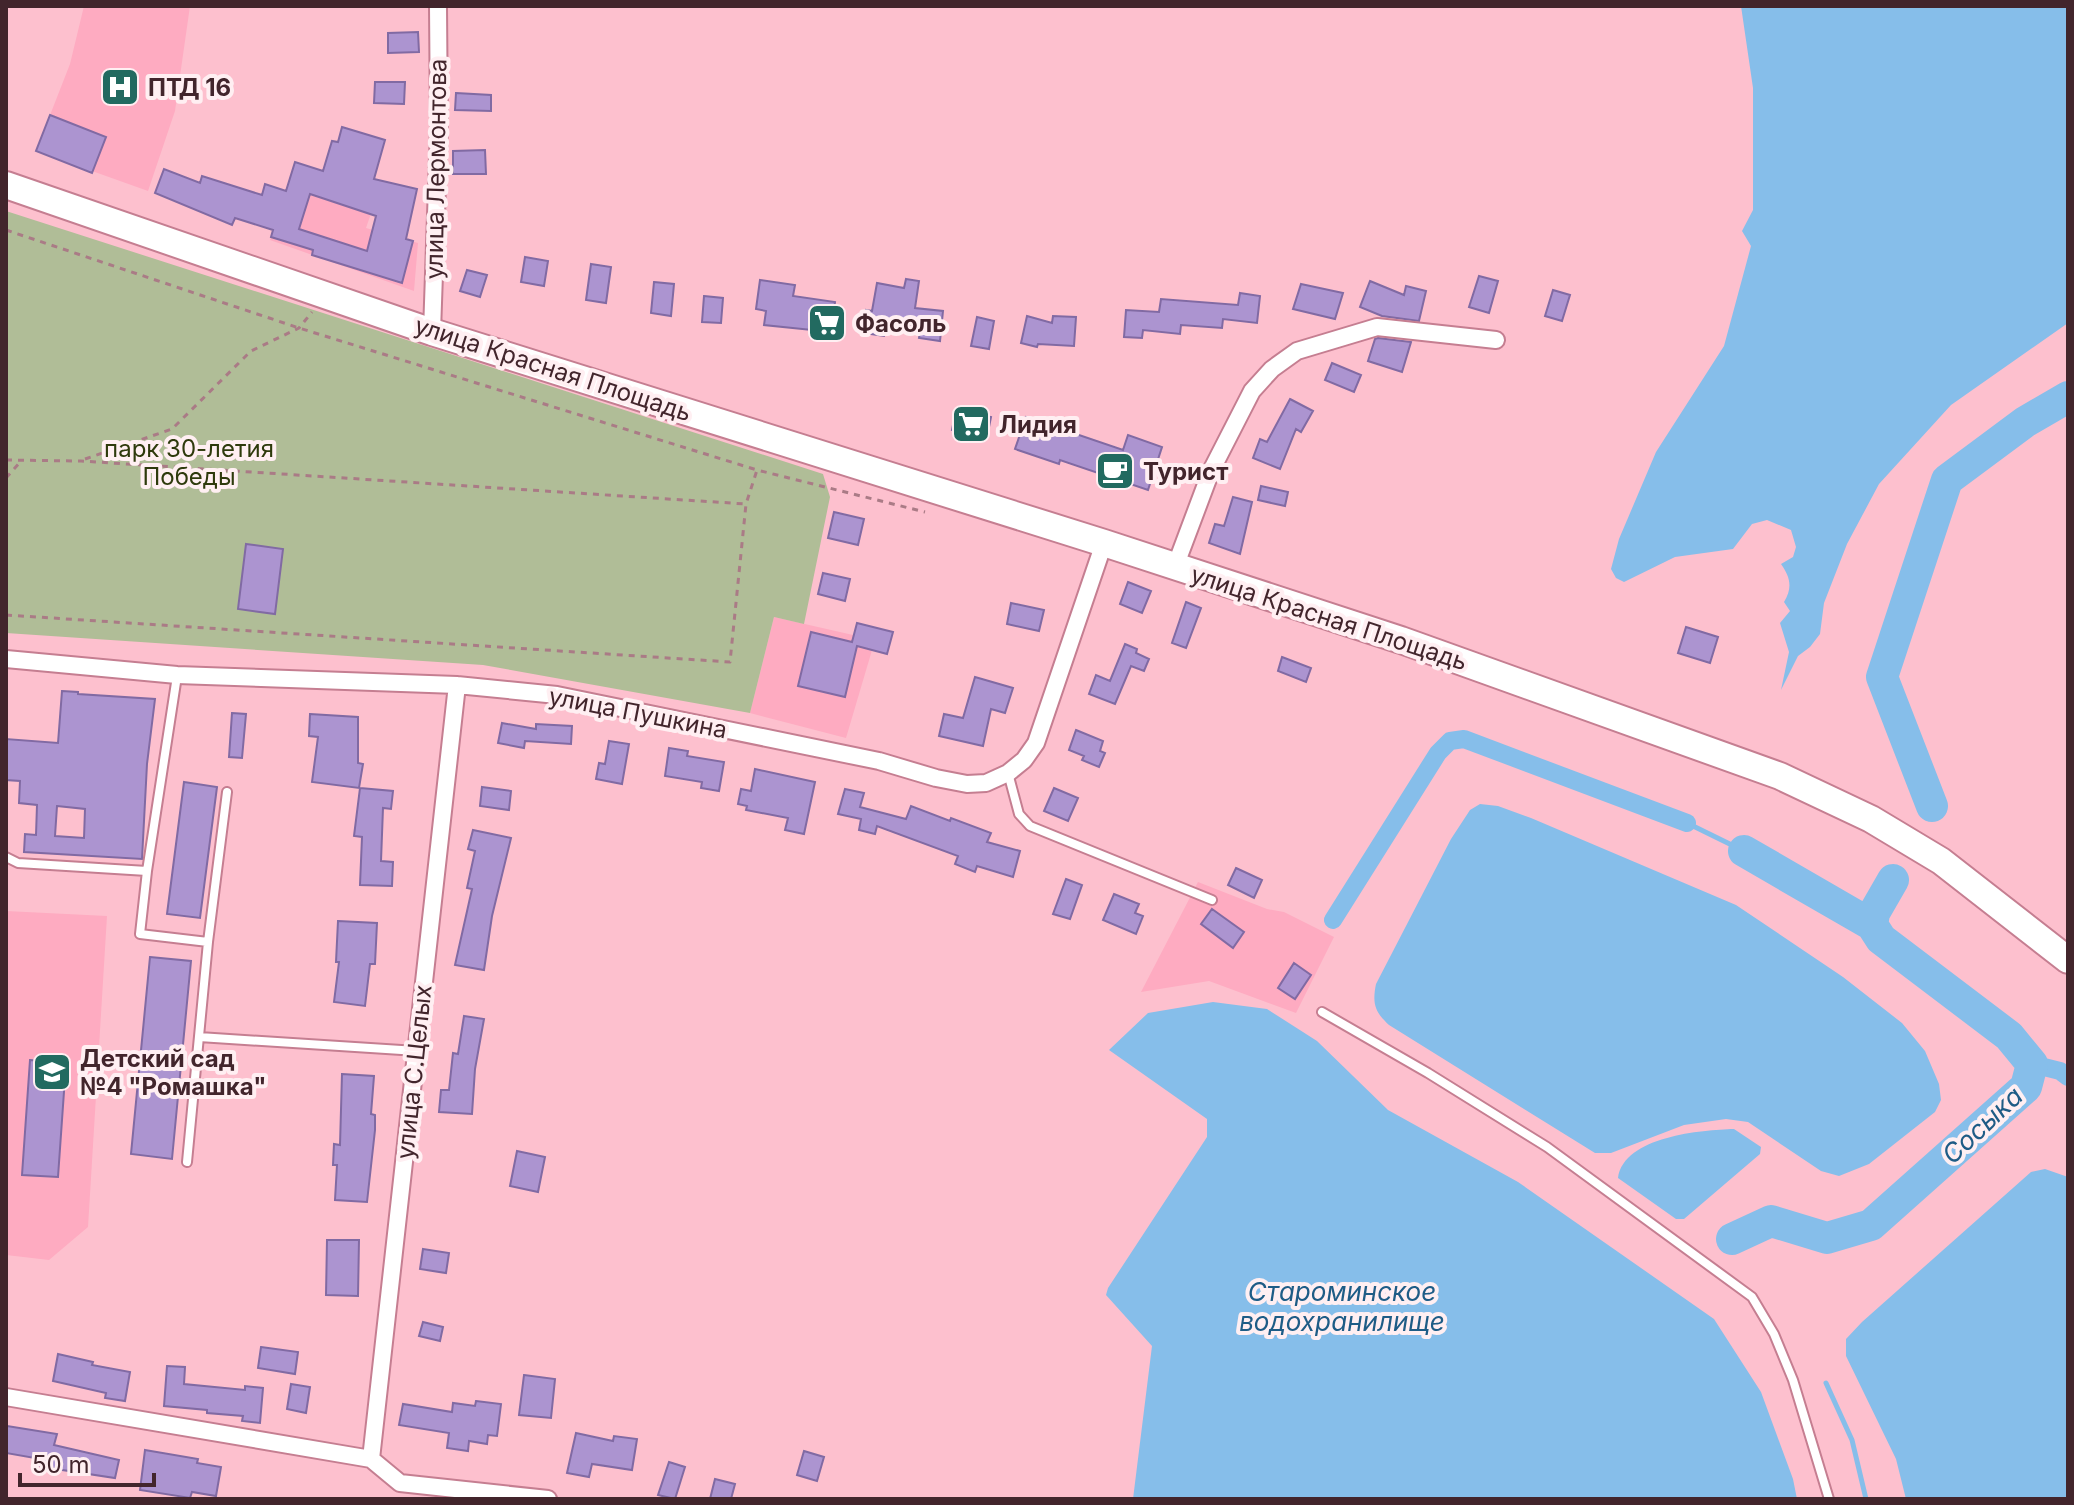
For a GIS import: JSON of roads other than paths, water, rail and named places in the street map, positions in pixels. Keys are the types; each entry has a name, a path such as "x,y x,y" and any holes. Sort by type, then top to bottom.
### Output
{"main road":[{"name":"улица Красная Площадь","path":"6,185 432,332 1104,543 1483,669 1780,776 1871,819 1941,861 2068,960"}],"street":[{"name":"улица Лермонтова","path":"432,332 439,128 438,6"},
{"name":"улица Красная Площадь","path":"1175,567 1211,471 1252,391 1297,351 1377,327 1496,340"},
{"path":"1008,773 1024,760 1044,724 1104,543"},
{"name":"улица Пушкина","path":"6,659 177,675 457,685 557,695 879,761 967,784 986,783 1008,773"},
{"name":"улица С.Целых","path":"371,1459 457,685"},
{"path":"6,1397 371,1459 400,1483 429,1492 548,1499"}],"lane":[{"path":"177,675 140,934 208,942"},
{"path":"1008,773 1019,814 1030,826 1212,900"},
{"path":"187,1162 208,942 227,792"},
{"path":"6,857 18,863 147,871"},
{"path":"1322,1012 1547,1147 1752,1297 1774,1334 1793,1380 1829,1499"},
{"path":"199,1037 417,1051"}],"water":[{"path":"1741,6 2068,6 2068,323 1951,405 1879,484 1847,544 1824,603 1820,634 1798,656 1781,690 1789,652 1780,623 1790,611 1784,602 1789,592 1789,582 1781,564 1793,557 1796,547 1791,530 1767,520 1752,524 1733,549 1675,557 1624,582 1616,578 1611,569 1619,539 1656,452 1724,346 1751,246 1742,231 1753,210 1753,88"},
{"path":"1480,804 1498,806 1531,818 1736,905 1843,977 1902,1023 1925,1051 1939,1084 1941,1100 1935,1112 1869,1164 1839,1176 1821,1171 1748,1122 1726,1119 1684,1125 1611,1153 1595,1153 1389,1025 1376,1007 1376,984 1451,839 1470,810"},
{"name":"Староминское водохранилище","path":"1213,1002 1267,1009 1317,1041 1388,1110 1518,1182 1714,1319 1761,1392 1793,1479 1797,1499 1133,1499 1152,1346 1106,1295 1207,1137 1207,1119 1109,1050 1148,1013"},
{"path":"1734,1129 1761,1147 1760,1154 1684,1219 1676,1219 1618,1178 1623,1164 1649,1144 1685,1134"},
{"path":"2045,1169 2068,1177 2068,1499 1906,1499 1896,1459 1846,1356 1846,1339 2031,1172"}],"waterway":[{"name":"Сосыка","path":"1932,806 1882,677 1947,480 2025,422 2068,397"},
{"path":"1333,920 1438,753 1450,741 1464,739 1687,823"},
{"path":"1687,823 1744,851"},
{"path":"1744,851 1872,925"},
{"name":"Сосыка","path":"1732,1239 1771,1221 1827,1238 1871,1225 2026,1087 2032,1064 2009,1036 1881,939 1872,925 1874,913 1893,880"},
{"path":"2032,1064 2060,1071 2068,1077"},
{"path":"1826,1383 1852,1440 1866,1499"}],"place":[{"name":"ПТД 16","path":"120,87"},
{"name":"Фасоль","path":"827,323"},
{"name":"Лидия","path":"971,424"},
{"name":"Турист","path":"1115,471"},
{"name":"Детский сад №4 \"Ромашка\"","path":"52,1072"}],"park label":[{"name":"парк 30-летия Победы","path":"189,462"}]}
